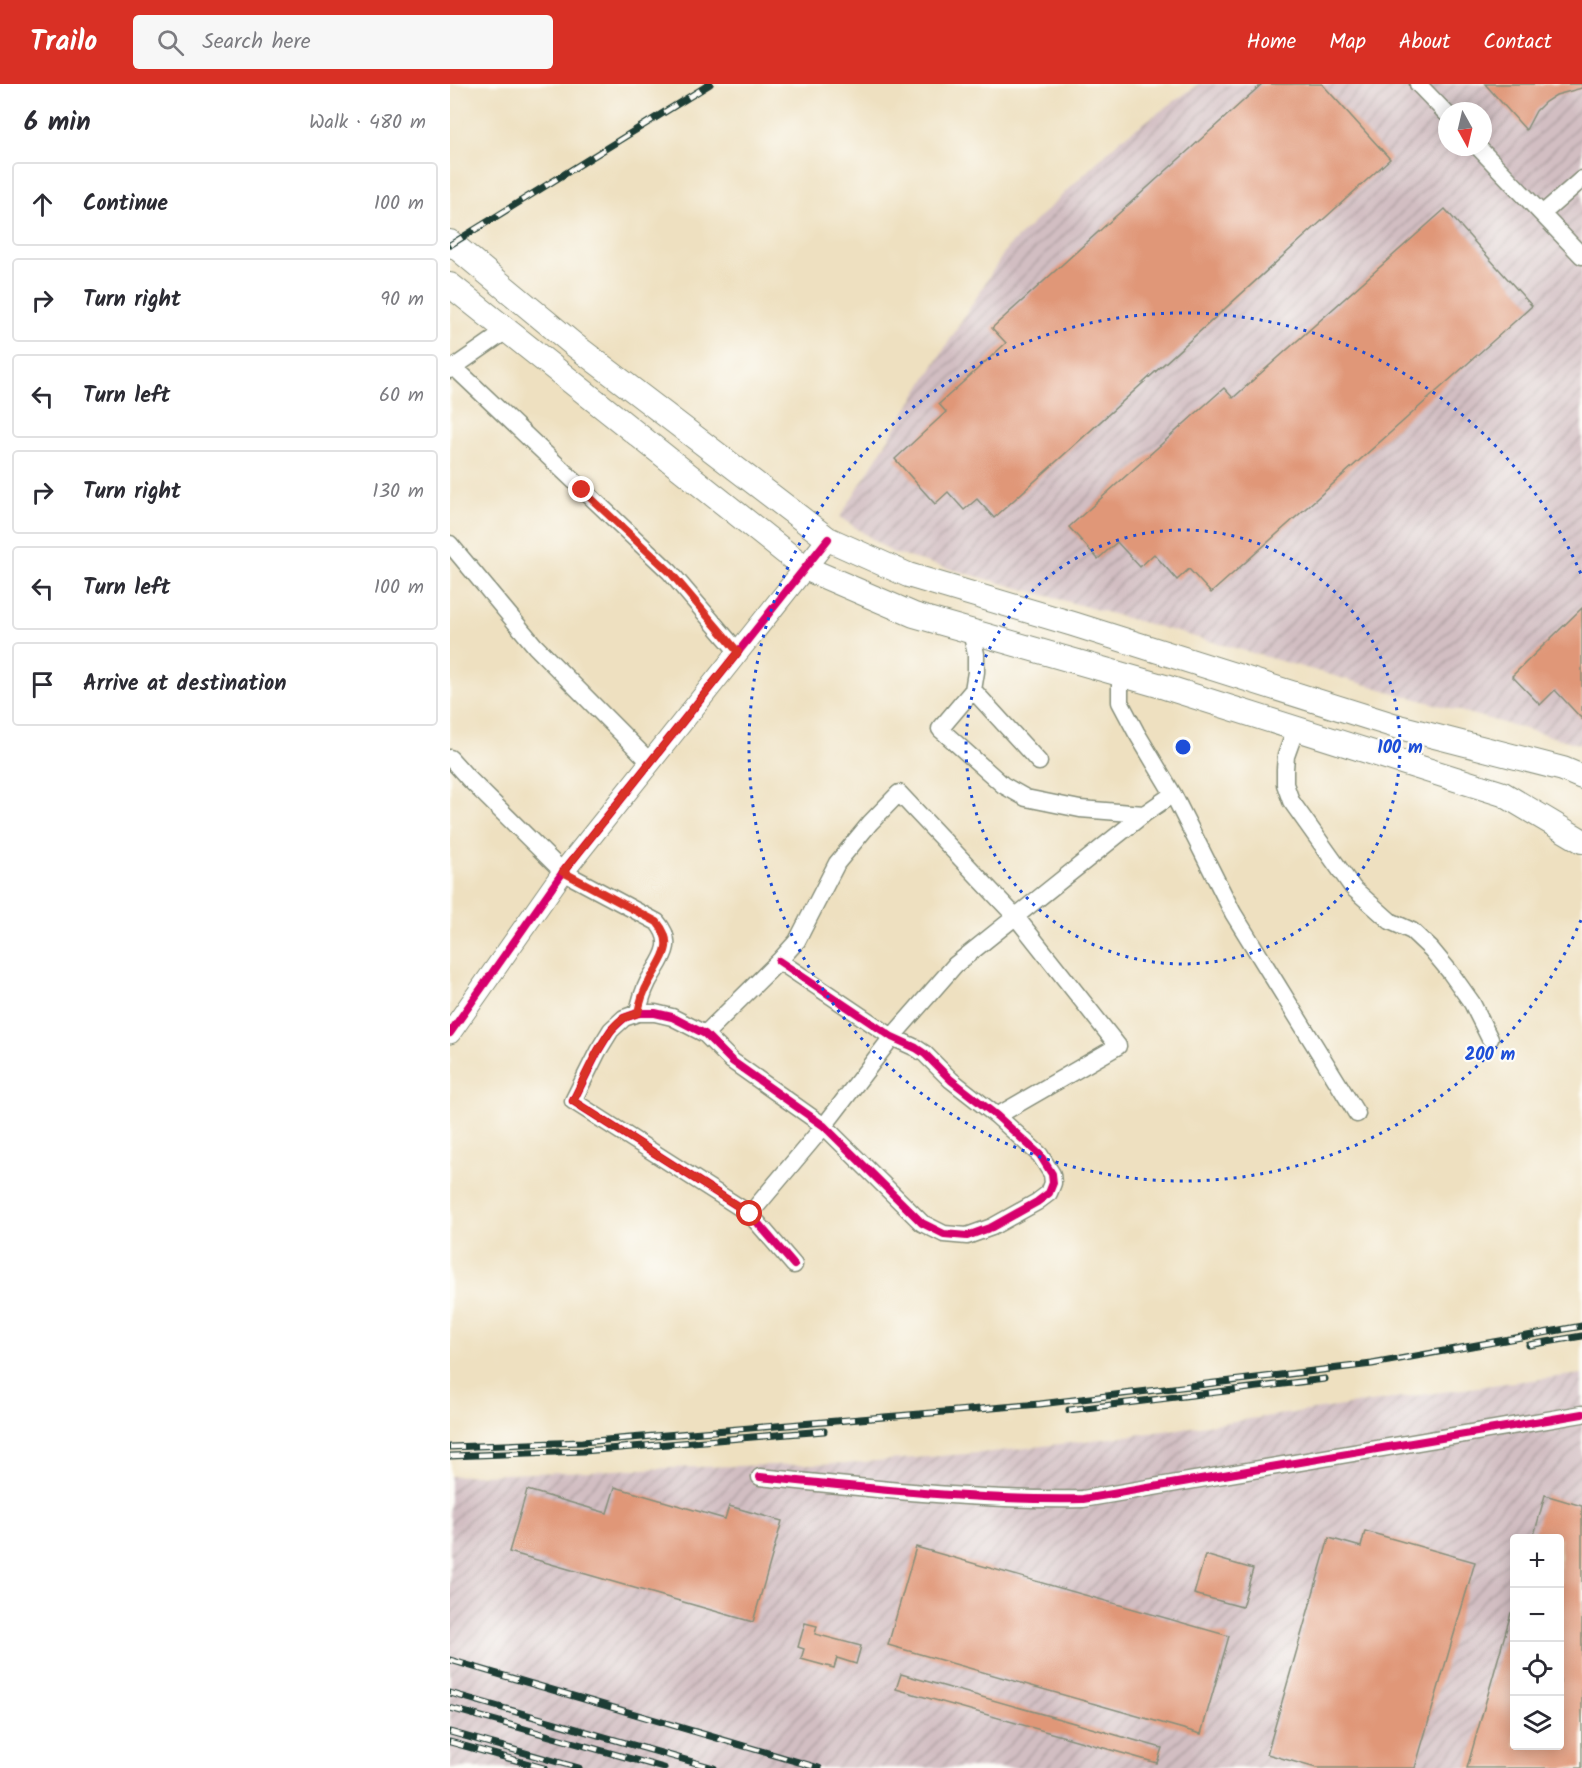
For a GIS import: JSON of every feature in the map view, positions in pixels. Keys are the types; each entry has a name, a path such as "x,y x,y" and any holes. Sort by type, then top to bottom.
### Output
{"main road":[{"path":"450,242 573,344 828,539 908,575 1073,624 1399,727 1563,769 1582,777"},
{"path":"450,285 805,568 914,615 1120,674 1503,794 1582,841"}],"street":[{"path":"1418,84 1438,105"},
{"path":"1487,156 1582,256"},
{"path":"1542,214 1582,179"},
{"path":"506,331 452,368 670,572 738,652"},
{"path":"450,1033 563,872 828,539"},
{"path":"450,544 535,646 650,762"},
{"path":"971,632 976,654 973,690 940,729 1003,785 1026,798 1080,809 1144,814"},
{"path":"1120,674 1120,702 1173,794 1233,913 1357,1113"},
{"path":"973,690 1039,762"},
{"path":"1296,728 1286,756 1285,769 1285,784 1291,801 1353,888 1390,921 1412,931 1431,949 1472,1003 1490,1039"},
{"path":"450,758 563,872 657,922 662,928 667,941 665,955 648,983 638,1013"},
{"path":"705,1034 779,962 797,941 837,863 870,823 899,793 1016,918 1118,1046 997,1116"},
{"path":"750,1214 824,1126 892,1037 955,965 1144,814 1173,794"},
{"path":"779,962 892,1037 926,1054 951,1080 997,1116 1040,1155 1052,1174 1053,1183 1048,1192 1037,1202 992,1227 967,1236 944,1234 922,1223 824,1126 732,1061 705,1034 672,1017 655,1012 638,1013 624,1018 611,1030 573,1101 750,1214 794,1265"},
{"path":"760,1477 849,1487 1032,1500 1083,1499 1582,1414"}],"shaded area":[{"path":"1199,84 1582,84 1582,745 893,553 840,517 1007,248 1121,139"},
{"path":"1582,1374 1582,1768 450,1768 450,1476 850,1463 992,1452 1135,1435"}],"building":[{"path":"1262,84 1322,84 1390,159 994,518 977,499 964,510 948,492 935,504 895,459 946,412 939,404 1006,343 992,328"},
{"path":"1485,84 1582,84 1582,88 1556,95 1545,102 1536,111 1526,130"},
{"path":"1445,209 1532,306 1211,593 1189,569 1177,580 1154,554 1140,567 1117,542 1098,559 1069,527 1224,388 1233,398"},
{"path":"1582,608 1582,719 1555,690 1540,705 1512,676"},
{"path":"615,1487 725,1519 729,1506 782,1521 753,1622 509,1552 527,1490 607,1513"},
{"path":"1545,1495 1582,1506 1582,1768 1467,1768 1510,1617 1510,1750 1564,1750 1564,1534 1534,1534"},
{"path":"1365,1531 1475,1562 1415,1768 1316,1768 1267,1754 1329,1538 1361,1547"},
{"path":"916,1547 1229,1636 1201,1734 888,1645"},
{"path":"1205,1555 1253,1569 1242,1607 1194,1594"},
{"path":"805,1623 817,1626 815,1634 861,1646 856,1664 837,1658 834,1668 801,1659 804,1649 798,1647"},
{"path":"901,1674 1162,1748 1157,1763 896,1689"}],"railway":[{"path":"450,245 710,84"},
{"path":"450,1447 582,1442 1040,1404 1372,1364 1582,1326"},
{"path":"1529,1345 1582,1336"},
{"path":"1069,1410 1325,1379"},
{"path":"450,1456 584,1451 824,1431"},
{"path":"450,1660 819,1768"},
{"path":"450,1693 714,1768"},
{"path":"450,1708 664,1768"},
{"path":"450,1732 579,1768"},
{"path":"450,1742 544,1768"}],"cycle path":[{"path":"450,1033 563,872 828,539"},
{"path":"779,961 892,1037 925,1054 951,1080 997,1116 1040,1155 1052,1174 1053,1183 1049,1193 1037,1202 992,1227 967,1236 944,1234 922,1223 824,1126 732,1061 705,1034 672,1017 655,1013 638,1013 624,1018 611,1030 598,1051 573,1101 750,1214 794,1265"},
{"path":"760,1477 962,1496 1083,1499 1582,1414"}],"route":[{"path":"582,490 670,572 738,652 563,872 657,922 667,941 665,955 642,995 638,1013 624,1018 611,1030 573,1101 750,1214"}]}
